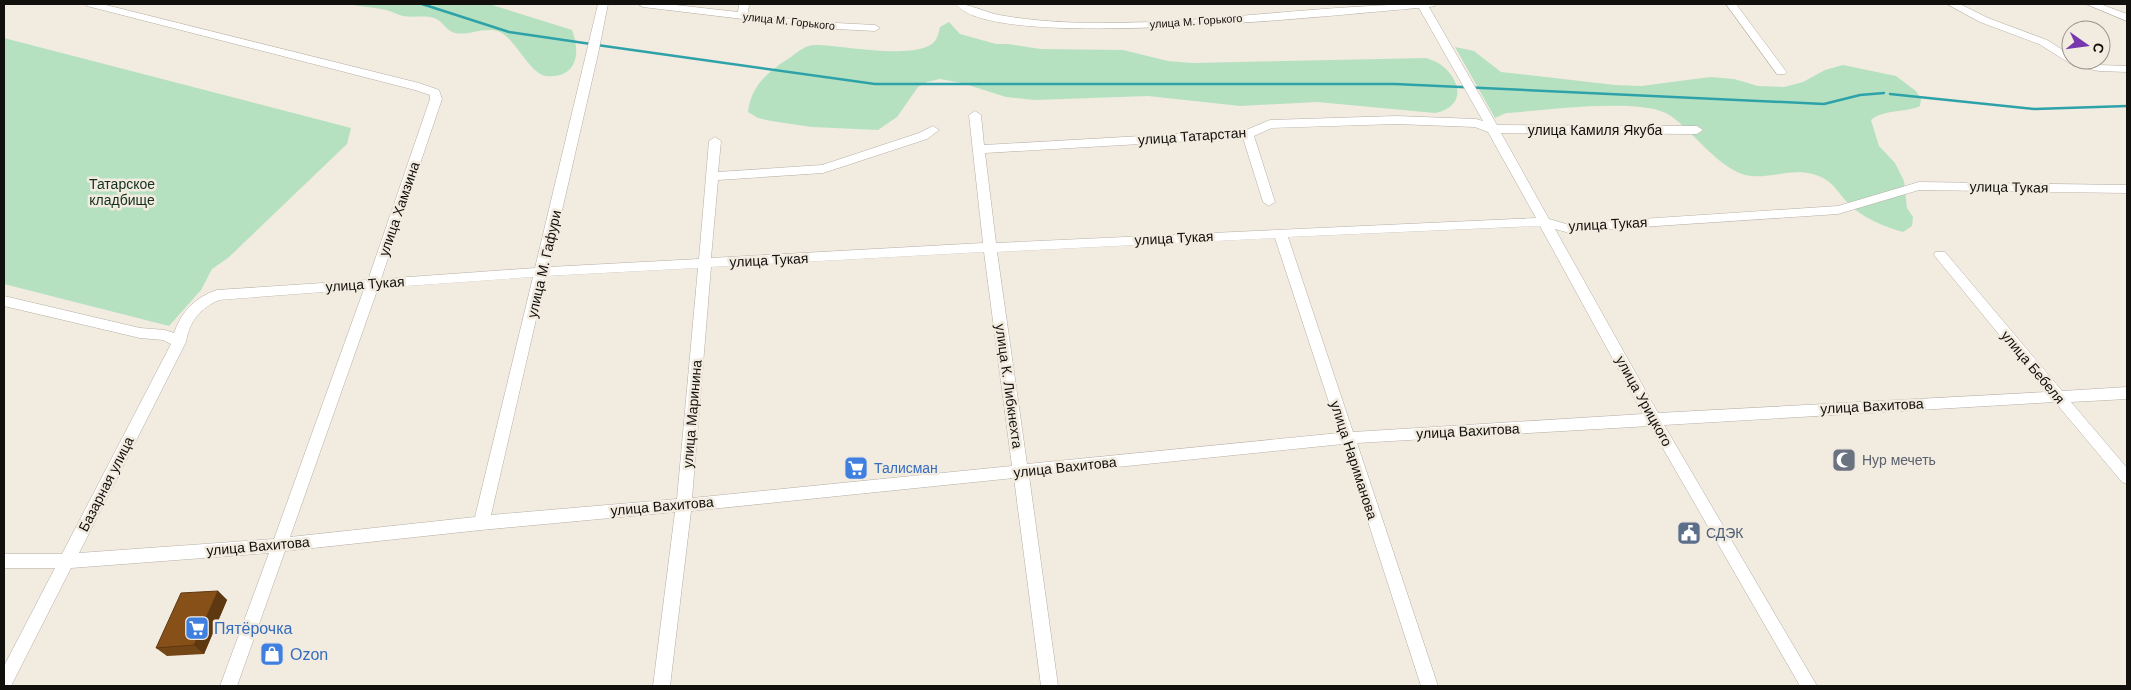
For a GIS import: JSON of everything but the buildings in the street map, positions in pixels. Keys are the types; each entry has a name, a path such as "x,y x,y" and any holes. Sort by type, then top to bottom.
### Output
{"street":[{"name":"улица Хамзина","path":"91,4 435,93 436,99 373,283 229,686"},
{"name":"улица М. Гафури","path":"481,523 594,54 603,4"},
{"name":"улица М. Горького","path":"643,4 817,25 875,28"},
{"path":"743,16 744,4"},
{"name":"улица М. Горького","path":"962,4 975,12 994,17 1066,26 1138,25 1301,9 1425,4"},
{"name":"улица Урицкого","path":"1425,4 1654,420 1809,686"},
{"path":"1731,4 1781,72"},
{"path":"1952,4 1984,20 2043,42 2078,64 2099,68 2127,69"},
{"path":"2090,4 2127,18"},
{"name":"улица К. Либкнехта","path":"975,115 990,248 1050,686"},
{"name":"улица Татарстан","path":"979,149 1248,134 1270,124 1396,120 1476,123 1493,129"},
{"name":"улица Камиля Якуба","path":"1493,129 1697,130"},
{"path":"712,176 823,169 923,136 933,130"},
{"path":"1248,134 1269,202"},
{"name":"улица Маринина","path":"662,686 684,505 715,141"},
{"name":"улица Тукая","path":"217,295 542,272 1280,233 1545,222 1566,228 1838,210 1918,186 2127,189"},
{"name":"улица Нариманова","path":"1280,233 1346,438 1430,686"},
{"name":"улица Бебеля","path":"1940,255 2127,478"},
{"name":"Базарная улица","path":"4,683 179,342 179,331 197,306 206,299 217,295"},
{"path":"4,301 140,333 165,335 179,342"},
{"name":"улица Вахитова","path":"4,561 67,561 280,544 1346,438 2127,393"}],"green space":[{"path":"344,4 489,4 572,30 575,39 576,55 570,69 556,76 546,76 534,69 506,36 495,30 460,34 449,30 434,18 403,16 386,10"},
{"path":"949,22 960,34 996,44 1041,49 1123,50 1168,61 1193,63 1425,58 1445,68 1452,76 1457,94 1455,102 1447,109 1435,113 1317,102 1240,106 1148,96 1035,100 1006,97 962,83 940,79 927,82 918,87 897,117 878,130 812,127 758,118 748,112 753,94 762,80 775,68 805,47 826,45 877,51 912,50 926,47 935,41 940,27"},
{"name":"Татарское кладбище","path":"4,38 351,128 347,144 228,258 212,269 201,290 169,326 4,284"},
{"path":"1455,47 1474,51 1501,72 1615,85 1641,86 1710,77 1734,79 1758,86 1784,87 1803,82 1825,70 1843,65 1896,76 1916,91 1921,99 1920,106 1882,114 1871,120 1879,146 1895,163 1904,181 1907,208 1913,217 1912,226 1903,232 1868,218 1855,210 1827,181 1813,174 1793,172 1754,176 1735,171 1716,157 1671,116 1658,110 1639,107 1592,106 1506,113 1495,118"}],"waterway":[{"path":"422,4 509,32 591,44"},
{"path":"597,45 875,84 1395,84 1824,104 1860,95 1884,93"},
{"path":"1890,94 2035,109 2127,106"}],"place":[{"name":"Нур мечеть","path":"1844,460"},
{"name":"Талисман","path":"856,468"},
{"name":"СДЭК","path":"1689,533"},
{"name":"Пятёрочка","path":"197,628"},
{"name":"Ozon","path":"272,654"}]}
